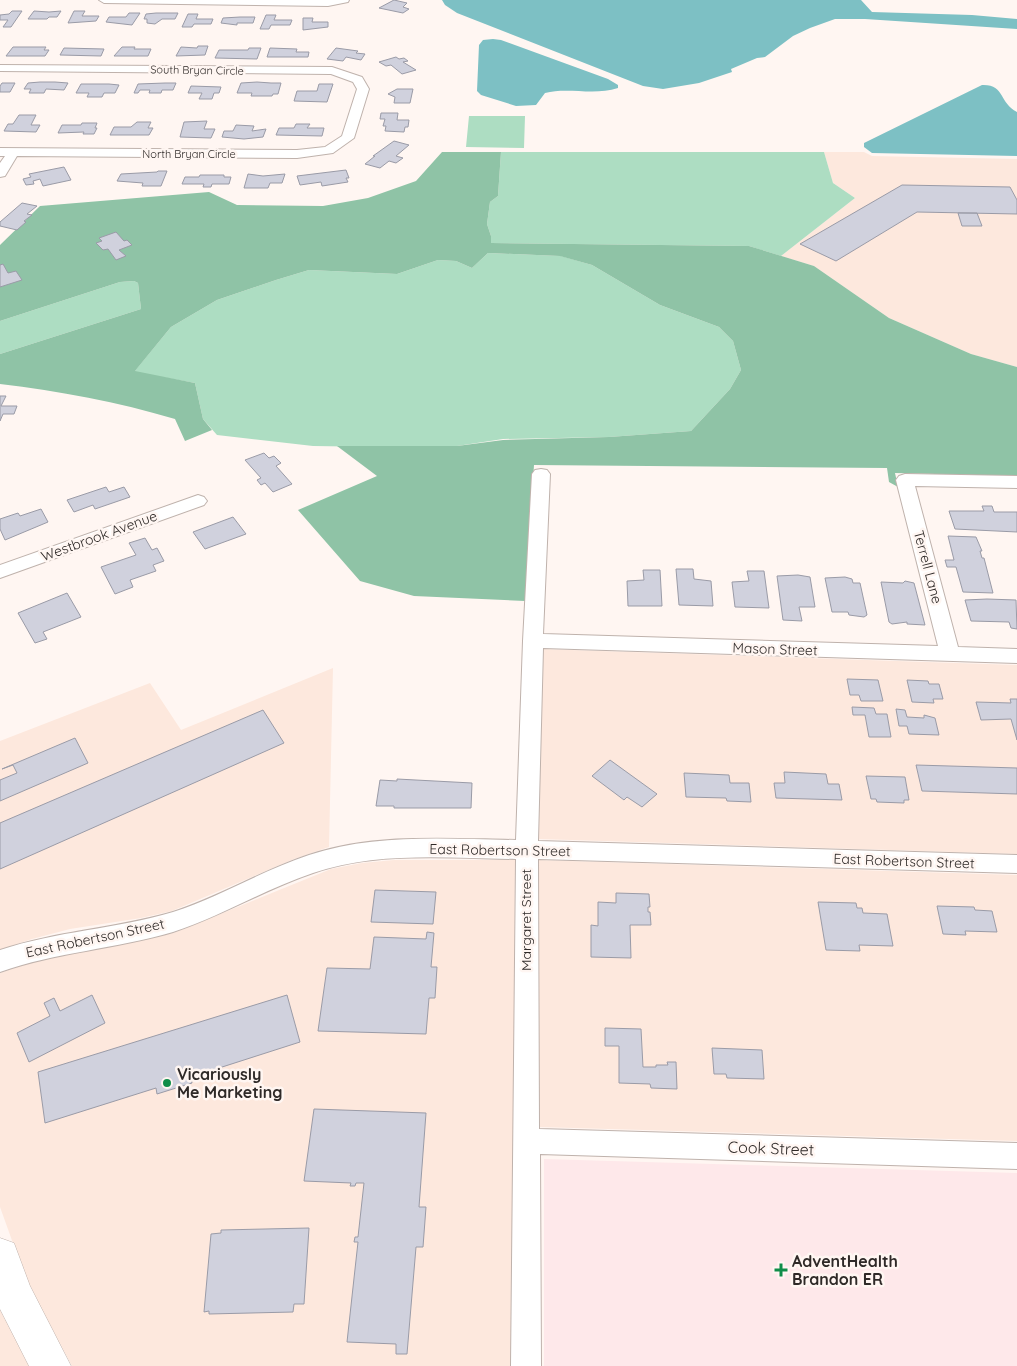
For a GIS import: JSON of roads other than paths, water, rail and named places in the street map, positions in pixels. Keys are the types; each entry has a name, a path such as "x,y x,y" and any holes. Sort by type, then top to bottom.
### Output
{"main road":[{"path":"0,1257 14,1296 51,1366"}],"street":[{"path":"104,0 328,3 344,0"},
{"name":"South Bryan Circle","path":"0,68 332,71 358,80 362,89 355,113"},
{"name":"North Bryan Circle","path":"6,152 297,154 328,150 348,138 355,113"},
{"path":"0,173 6,152"},
{"name":"Margaret Street","path":"526,1366 527,850 532,641 541,474"},
{"name":"Terrell Lane","path":"950,654 905,480 1017,482"},
{"name":"Westbrook Avenue","path":"0,572 198,501"},
{"name":"Mason Street","path":"532,641 1017,656"},
{"name":"East Robertson Street","path":"0,961 69,941 141,929 173,921 329,858 394,849 527,850 1017,864"},
{"name":"Cook Street","path":"526,1141 1017,1156"}],"water":[{"path":"442,0 861,0 872,12 972,15 1017,19 1017,29 865,19 835,19 793,36 765,57 757,58 731,69 732,72 699,83 663,89 643,86 457,13 445,5"},
{"path":"483,40 501,40 608,79 618,85 618,88 600,91 554,91 545,93 536,105 516,106 481,95 477,91 479,45"},
{"path":"982,85 995,88 1007,104 1017,112 1017,156 872,153 864,147 864,143"}],"place":[{"name":"Vicariously Me Marketing","path":"167,1083"},
{"name":"AdventHealth Brandon ER","path":"781,1270"}]}
